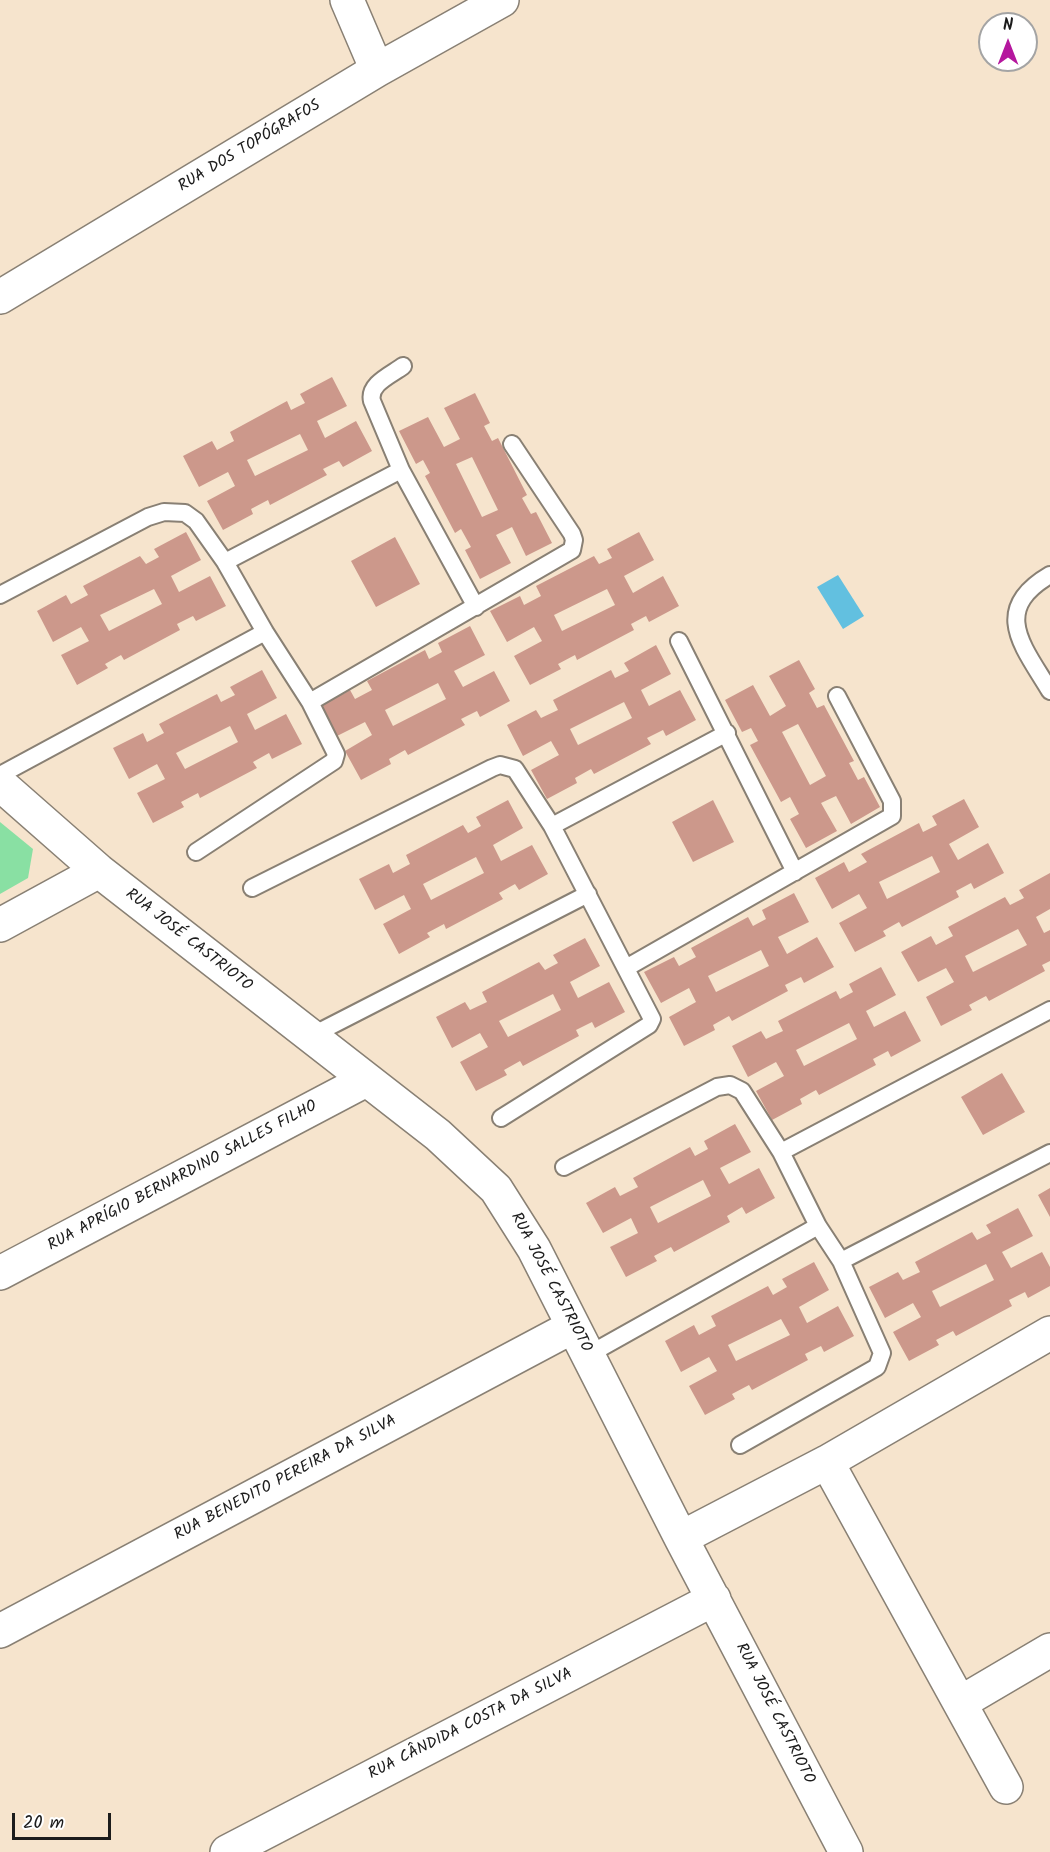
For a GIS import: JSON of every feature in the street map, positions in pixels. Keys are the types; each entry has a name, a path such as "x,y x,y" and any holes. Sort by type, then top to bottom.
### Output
{"street":[{"path":"347,0 377,70"},
{"name":"RUA DOS TOPÓGRAFOS","path":"0,297 377,70 501,0"},
{"name":"RUA JOSÉ CASTRIOTO","path":"0,784 99,871 309,1037 438,1135 496,1189 534,1249 681,1538 846,1852"},
{"path":"0,925 99,871"},
{"name":"RUA APRÍGIO BERNARDINO SALLES FILHO","path":"0,1273 366,1080"},
{"name":"RUA BENEDITO PEREIRA DA SILVA","path":"0,1631 572,1327"},
{"path":"681,1538 827,1462 1050,1333"},
{"path":"827,1462 1006,1787"},
{"name":"RUA CÂNDIDA COSTA DA SILVA","path":"227,1852 714,1599"},
{"path":"960,1703 1050,1650"}],"lane":[{"path":"403,366 374,386 371,395 401,470 476,607"},
{"path":"310,702 565,555 574,546 572,534 512,444"},
{"path":"225,562 401,470"},
{"path":"0,596 148,517 164,512 185,513 196,521 225,562 265,632 310,702 334,747 334,760 196,852"},
{"path":"1050,575 1027,592 1016,611 1015,624 1019,639 1050,691"},
{"path":"0,775 265,632"},
{"path":"679,640 795,872"},
{"path":"626,968 887,821 893,812 892,801 837,696"},
{"path":"552,826 727,733"},
{"path":"252,888 500,765 515,769 552,826 651,1014 649,1024 501,1118"},
{"path":"309,1037 588,894"},
{"path":"781,1152 1050,1010"},
{"path":"564,1167 717,1087 730,1085 742,1091 781,1152 818,1226 841,1261 879,1341 881,1360 877,1367 740,1445"},
{"path":"841,1261 1050,1153"},
{"path":"588,1355 818,1226"}],"green space":[{"path":"0,822 33,849 28,878 0,894"}],"water":[{"path":"838,575 864,616 843,629 817,587"}],"building":[{"path":"332,377 347,406 317,421 325,438 356,421 372,451 343,467 339,461 323,469 327,475 270,505 268,500 251,509 253,514 223,530 207,501 235,486 228,472 199,487 183,456 212,441 217,450 234,441 230,432 287,401 291,410 305,403 300,394","holes":["300,434 308,450 255,476 247,460"]},
{"path":"475,393 490,423 484,426 492,441 498,438 527,495 522,498 531,514 536,512 552,543 526,556 512,527 496,535 511,563 480,579 465,550 471,547 461,529 455,533 425,476 430,473 423,460 416,464 399,431 428,417 444,447 460,439 444,408","holes":["472,457 498,510 482,517 456,464"]},
{"path":"186,532 201,560 171,576 179,592 210,576 226,606 196,621 193,616 177,624 180,630 124,660 121,655 105,664 108,668 77,685 61,655 89,641 81,627 53,642 37,611 66,595 71,604 88,595 83,586 140,556 146,564 159,557 154,549","holes":["154,589 162,604 109,631 100,615"]},
{"path":"639,532 654,560 624,576 633,593 663,576 679,606 649,622 646,616 631,624 634,630 577,660 575,655 558,664 561,669 530,685 514,656 542,641 534,627 507,642 490,611 520,596 524,605 541,596 536,586 594,556 599,564 612,558 607,549","holes":["607,589 615,605 562,631 554,615"]},
{"path":"395,537 420,584 376,607 351,561"},
{"path":"470,626 485,655 454,671 463,687 494,671 510,701 480,717 477,711 461,719 465,725 408,755 405,750 389,759 391,764 361,780 345,751 372,735 365,722 337,736 321,706 350,690 355,699 372,690 367,681 425,650 429,659 442,652 438,643","holes":["438,683 446,699 393,726 385,710"]},
{"path":"656,645 671,674 641,690 649,706 680,690 696,720 666,736 663,730 647,738 651,744 594,774 591,769 575,778 577,783 547,799 531,770 559,755 551,741 523,756 507,725 536,710 541,718 558,710 553,700 611,670 615,678 629,671 624,663","holes":["624,702 632,718 578,745 570,729"]},
{"path":"799,660 815,689 809,693 817,708 824,705 854,761 849,763 858,780 864,777 880,807 851,824 836,796 821,803 837,831 806,848 790,819 799,814 790,797 781,802 750,745 758,741 751,728 742,732 725,700 753,685 770,716 786,706 769,676","holes":["798,724 826,776 810,785 782,732"]},
{"path":"262,670 277,698 247,714 255,730 286,714 302,744 272,759 269,753 253,762 257,768 200,798 198,793 181,802 184,807 153,823 137,793 165,779 157,764 129,779 113,748 143,733 147,742 164,733 159,724 217,694 221,702 235,695 230,687","holes":["230,726 238,742 185,769 176,753"]},
{"path":"964,799 979,827 949,844 958,860 988,843 1004,873 974,889 971,883 956,891 959,897 902,927 899,922 883,931 886,936 855,952 839,923 867,908 859,894 832,909 815,878 844,862 849,872 867,862 861,854 919,823 923,832 937,825 932,816","holes":["932,856 940,872 887,899 879,882"]},
{"path":"508,800 523,828 493,845 501,861 532,845 548,874 519,890 515,884 499,893 503,899 446,929 444,924 427,933 430,937 399,954 383,924 411,909 404,895 375,910 359,879 389,864 393,873 410,864 406,855 463,825 468,833 481,826 476,817","holes":["476,857 484,873 431,900 423,884"]},
{"path":"713,800 734,842 693,862 672,822"},
{"path":"1050,873 1050,909 1036,917 1044,933 1050,930 1050,961 1042,965 1045,971 989,1001 986,996 969,1005 972,1010 941,1026 926,997 954,982 946,968 918,982 901,952 931,936 936,945 953,936 948,927 1005,897 1010,905 1024,898 1019,890","holes":["1018,929 1027,945 973,972 965,956"]},
{"path":"794,893 809,922 778,937 787,954 817,937 834,967 804,983 801,977 785,985 788,991 732,1021 729,1016 713,1025 715,1030 684,1046 669,1017 696,1002 689,988 661,1003 644,972 674,957 679,966 696,957 691,948 748,917 753,926 766,919 762,910","holes":["761,950 769,966 716,992 708,976"]},
{"path":"585,938 600,966 570,982 578,998 609,982 625,1012 595,1028 592,1022 576,1030 579,1036 523,1066 520,1061 504,1070 507,1075 476,1091 460,1062 488,1047 480,1033 452,1048 436,1017 465,1002 470,1010 487,1002 482,992 539,962 545,970 558,963 553,955","holes":["553,994 561,1010 508,1037 499,1021"]},
{"path":"881,967 896,995 866,1011 874,1027 905,1011 921,1041 891,1057 888,1051 873,1059 876,1065 819,1095 816,1090 800,1099 802,1104 772,1120 756,1091 784,1076 776,1062 748,1077 732,1046 761,1031 766,1039 783,1031 778,1021 836,991 840,999 853,992 849,984","holes":["849,1023 857,1039 804,1066 796,1050"]},
{"path":"1002,1073 1025,1112 983,1135 961,1097"},
{"path":"735,1124 751,1152 720,1168 729,1184 759,1168 775,1198 746,1214 742,1207 727,1216 730,1222 674,1252 671,1247 654,1256 657,1261 626,1277 610,1247 638,1233 631,1218 603,1233 586,1203 615,1187 620,1196 638,1187 633,1178 690,1147 695,1156 708,1149 704,1141","holes":["703,1180 711,1196 658,1223 650,1207"]},
{"path":"1050,1188 1050,1217 1038,1195"},
{"path":"1018,1208 1033,1236 1002,1252 1011,1268 1042,1252 1050,1267 1050,1286 1028,1298 1025,1292 1009,1300 1012,1306 956,1336 953,1331 936,1340 939,1345 909,1361 893,1332 921,1317 913,1303 885,1318 869,1287 898,1272 903,1280 920,1272 915,1262 972,1232 977,1240 991,1233 986,1225","holes":["986,1264 994,1280 940,1307 932,1291"]},
{"path":"814,1262 829,1290 799,1307 807,1323 838,1306 854,1336 824,1352 821,1346 805,1354 808,1360 752,1390 749,1385 732,1394 735,1399 705,1415 689,1386 717,1371 709,1357 681,1372 665,1341 694,1325 699,1335 716,1326 711,1316 768,1286 773,1295 787,1287 782,1279","holes":["781,1319 790,1335 736,1361 728,1345"]}]}
